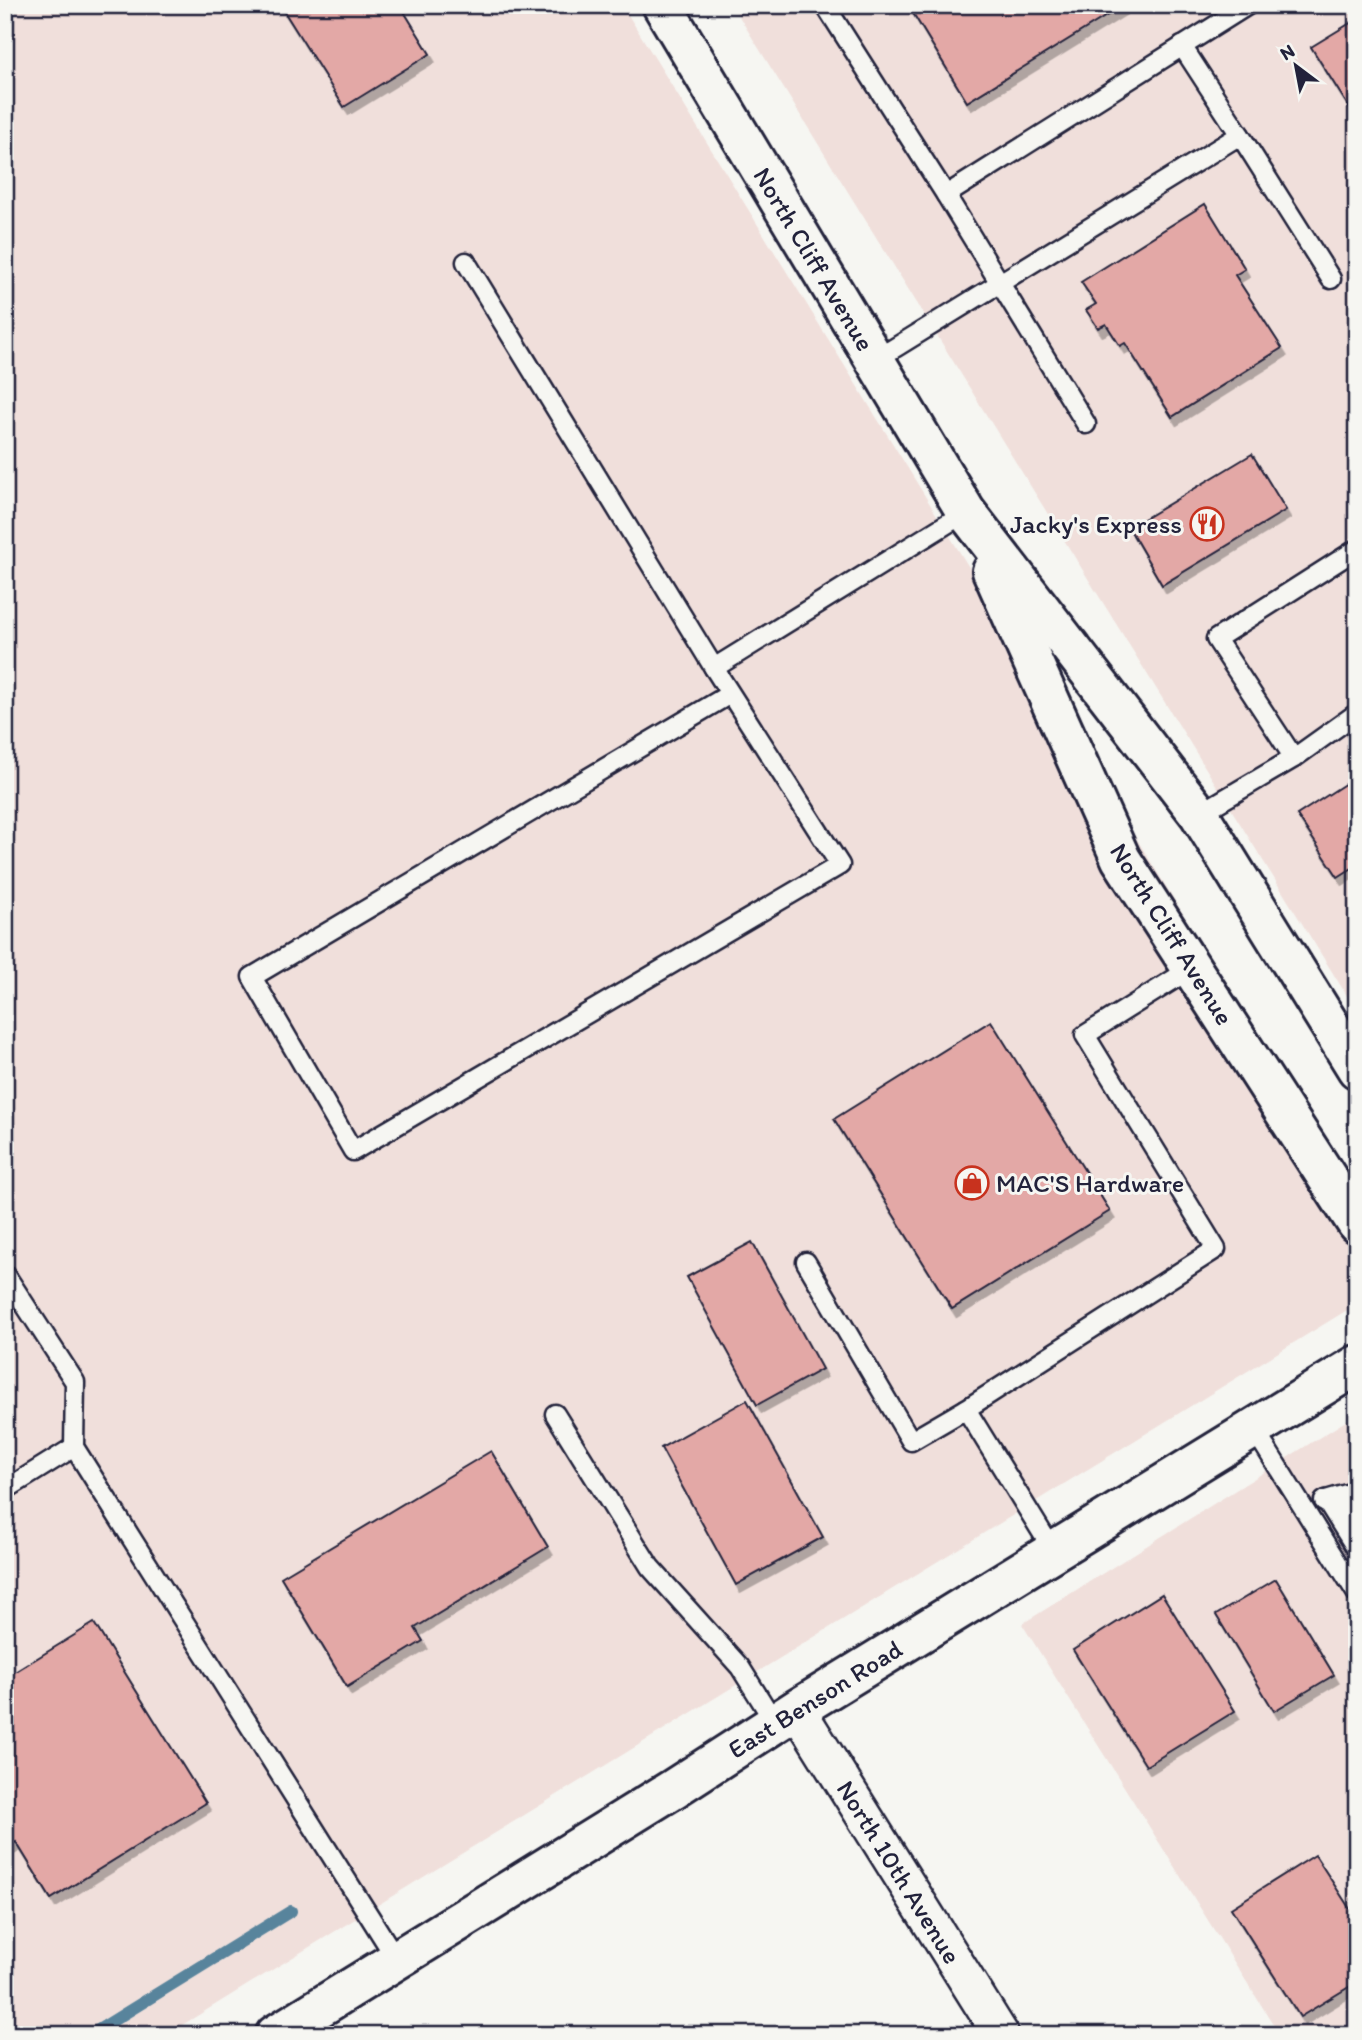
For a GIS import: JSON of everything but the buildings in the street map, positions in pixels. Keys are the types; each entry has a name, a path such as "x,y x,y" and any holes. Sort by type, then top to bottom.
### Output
{"main road":[{"name":"North Cliff Avenue","path":"662,5 966,512 1199,814 1357,1069"},
{"name":"North Cliff Avenue","path":"966,512 1121,859 1357,1224"},
{"name":"East Benson Road","path":"275,2035 786,1716 1357,1365"}],"street":[{"name":"North 10th Avenue","path":"786,1716 1001,2035"}],"lane":[{"path":"825,5 946,195 1086,424"},
{"path":"946,195 1248,5"},
{"path":"1182,46 1331,279"},
{"path":"875,360 1240,135"},
{"path":"466,262 730,694 840,865 354,1151 252,977 730,694"},
{"path":"714,667 966,512"},
{"path":"1294,758 1216,639 1357,549"},
{"path":"1199,814 1294,758 1357,713"},
{"path":"806,1262 911,1441 966,1409 1216,1249 1085,1035 1192,968"},
{"path":"5,1274 75,1382 74,1447 397,1960"},
{"path":"966,1409 1054,1552"},
{"path":"555,1414 650,1567 786,1716"},
{"path":"1254,1429 1357,1594"},
{"path":"5,1490 74,1447"},
{"path":"1306,1512 1326,1500 1357,1491"},
{"path":"1326,1500 1357,1511"},
{"path":"1326,1500 1356,1548"}],"shaded area":[{"path":"5,5 622,5 1357,1196 1357,1304 166,2035 5,2035"},
{"path":"732,5 1357,5 1357,1012"},
{"path":"1357,1414 1357,2035 1280,2035 1022,1624"}],"waterway":[{"path":"90,2035 291,1911"}],"place":[{"name":"Jacky's Express","path":"1207,524"},
{"name":"MAC'S Hardware","path":"972,1183"}]}
